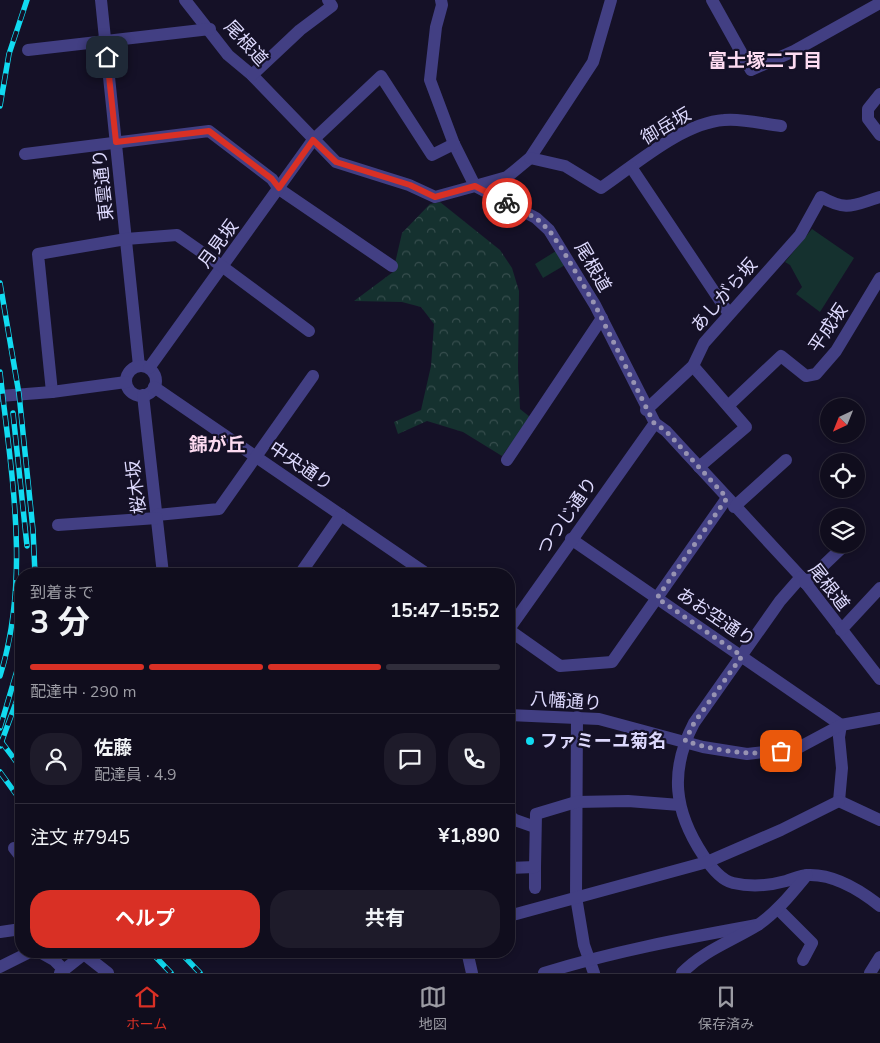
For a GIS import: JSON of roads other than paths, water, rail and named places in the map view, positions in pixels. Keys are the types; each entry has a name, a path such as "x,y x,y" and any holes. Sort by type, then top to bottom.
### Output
{"street":[{"name":"東雲通り","path":"101,0 126,239 144,367"},
{"name":"尾根道","path":"185,0 228,55 252,75 336,162 410,185 435,197 475,186 536,218 549,230 602,318 654,423 666,431 803,580 880,679"},
{"path":"252,75 300,30 332,6 328,0"},
{"path":"441,0 442,4 435,35 430,80 454,144 475,186 507,177 530,158 593,62 610,0"},
{"path":"712,0 750,70 794,51 880,3"},
{"path":"28,50 105,40 210,30"},
{"name":"月見坂","path":"144,367 224,267 313,140 380,76 432,155 454,144"},
{"path":"880,94 868,109 868,119 880,135"},
{"name":"御岳坂","path":"530,158 565,166 601,188 682,134 709,122 726,119 781,126"},
{"path":"25,154 209,131 272,179 279,188 392,266"},
{"path":"631,167 729,314"},
{"name":"あしがら坂","path":"646,410 693,366 704,343 800,235 821,197 836,206 845,207 856,206 880,197"},
{"path":"52,392 38,254 126,239 177,235 224,267 309,332"},
{"name":"平成坂","path":"728,406 781,356 806,376 816,374 836,351 880,278"},
{"path":"507,460 602,318"},
{"path":"693,366 746,427 699,467"},
{"path":"144,367 154,374 154,387 150,392 142,396 133,393 126,382 128,372 144,367"},
{"path":"58,525 219,509 313,376"},
{"path":"0,396 52,392 126,382"},
{"name":"中央通り","path":"154,387 418,568"},
{"name":"桜木坂","path":"142,396 162,568"},
{"name":"つつじ通り","path":"515,621 654,423"},
{"path":"515,634 560,666 612,662 657,598 731,503 786,460"},
{"path":"304,568 342,515"},
{"name":"あお空通り","path":"571,539 841,724"},
{"path":"835,553 780,601 694,723 685,741 678,778 680,805 688,832 707,862 712,869 731,883 763,886 807,875 824,877 847,884 865,894 880,906"},
{"path":"841,630 880,588"},
{"name":"八幡通り","path":"515,715 599,719 726,752 747,754 798,748 841,724 880,718"},
{"path":"577,717 576,897 588,959 594,973"},
{"path":"839,800 842,768 839,737 841,724"},
{"path":"839,800 880,820"},
{"path":"515,913 536,904 576,897 707,862 839,800"},
{"path":"535,888 536,814 576,802 628,801 680,805"},
{"path":"515,820 535,827"},
{"path":"515,868 534,867"},
{"path":"682,973 693,961 758,925 778,909 807,875"},
{"path":"778,909 812,943 803,960"},
{"path":"544,973 588,959 758,925"},
{"path":"0,932 15,930"},
{"path":"870,973 880,957"},
{"path":"0,967 18,958"},
{"path":"50,958 62,971 76,958"},
{"path":"89,958 108,973"},
{"path":"469,958 472,973"}],"railway":[{"path":"0,106 9,54 27,0"},
{"path":"0,283 19,394 33,530 35,568"},
{"path":"0,372 13,487 17,568"},
{"path":"13,413 27,546"},
{"path":"0,676 9,639 15,601"},
{"path":"0,728 15,677"},
{"path":"0,746 15,705"},
{"path":"0,740 15,760"},
{"path":"0,772 15,793"},
{"path":"157,958 171,973"},
{"path":"186,958 200,973"}],"place":[{"name":"ファミーユ菊名","path":"530,741"}],"district":[{"name":"富士塚二丁目","path":"765,60"},
{"name":"錦が丘","path":"217,444"}]}
